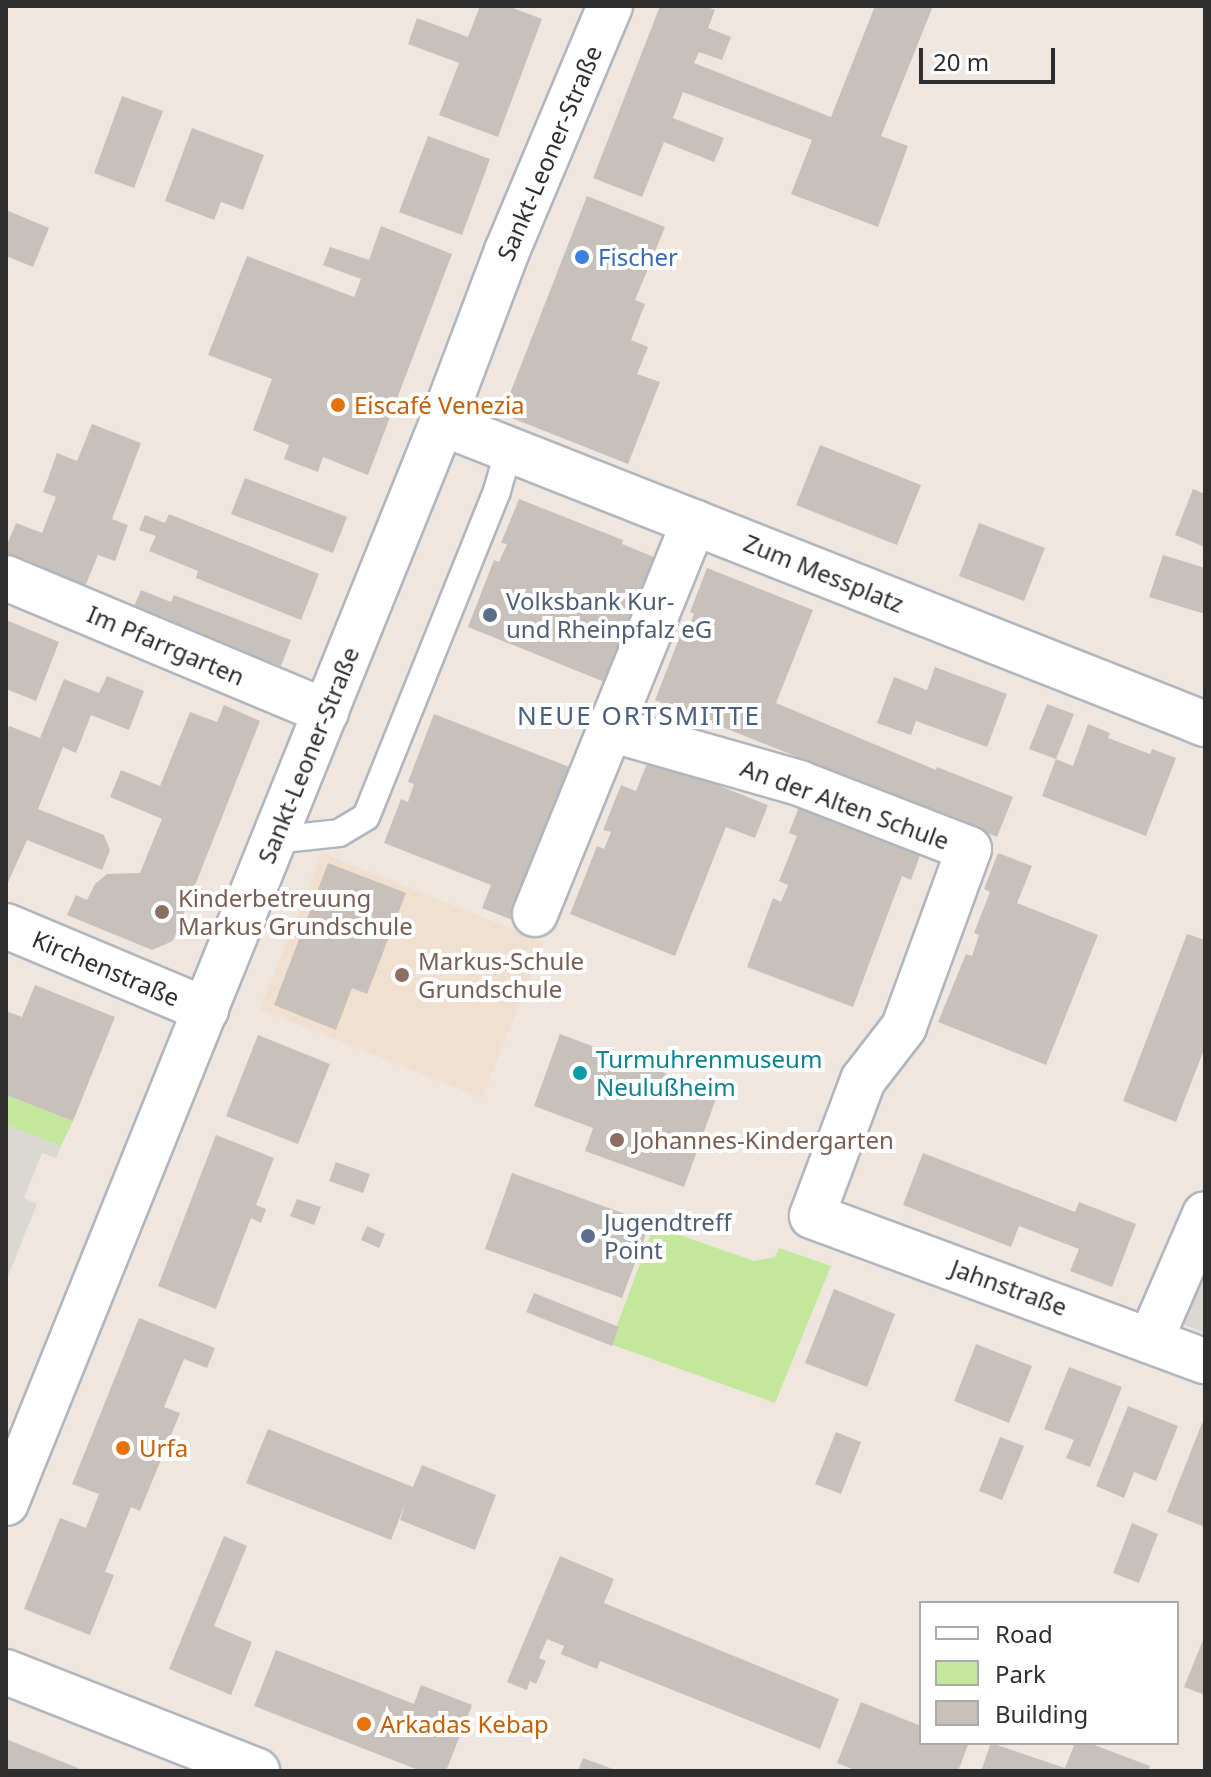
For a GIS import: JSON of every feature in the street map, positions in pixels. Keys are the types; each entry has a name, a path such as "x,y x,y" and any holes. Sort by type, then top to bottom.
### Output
{"street":[{"name":"Sankt-Leoner-Straße","path":"6,1503 442,423 507,251 610,6"},
{"name":"Zum Messplatz","path":"442,423 1205,724"},
{"path":"535,914 694,522"},
{"name":"Im Pfarrgarten","path":"6,578 326,712"},
{"name":"An der Alten Schule","path":"610,729 799,783 969,849 904,1027 863,1080 812,1216"},
{"name":"Kirchenstraße","path":"6,926 206,1010"},
{"path":"1151,1339 1205,1214"},
{"name":"Jahnstraße","path":"812,1216 1205,1361"},
{"path":"6,1672 257,1771"}],"lane":[{"path":"274,840 339,833 366,817 497,491 509,449"}],"shaded area":[{"name":"Markus-Schule Grundschule","path":"322,853 544,942 482,1098 260,1009"},
{"path":"6,1125 61,1146 56,1158 42,1153 24,1198 37,1204 6,1281"},
{"path":"1205,1268 1205,1333 1182,1324"}],"green space":[{"path":"6,1095 73,1121 61,1146 6,1125"},
{"path":"654,1226 754,1261 775,1257 779,1248 831,1266 775,1403 610,1344"}],"building":[{"path":"480,6 507,6 542,19 498,137 439,115 459,63 408,44 417,18 468,37"},
{"path":"660,6 705,6 715,10 708,28 731,37 722,60 699,52 694,63 831,117 875,6 933,6 881,136 908,146 878,227 791,194 812,140 683,92 673,118 724,138 714,162 664,142 642,197 593,178"},
{"path":"122,96 163,111 134,188 94,173"},
{"path":"192,128 264,155 243,210 221,202 214,220 165,201"},
{"path":"428,136 490,159 462,235 399,212"},
{"path":"587,196 665,227 635,300 645,304 631,340 648,347 637,374 660,382 628,464 502,414"},
{"path":"6,210 49,228 33,267 6,256"},
{"path":"381,226 452,254 368,475 323,457 318,472 284,459 289,445 253,430 272,379 208,355 247,256 354,297 361,279 323,265 330,247 369,260"},
{"path":"92,424 141,443 112,519 128,525 115,561 98,555 84,589 6,559 6,547 16,523 42,533 56,497 43,492 57,453 77,461"},
{"path":"820,445 921,485 897,545 796,505"},
{"path":"245,478 347,517 333,553 231,514"},
{"path":"1193,489 1205,494 1205,547 1175,535"},
{"path":"519,499 623,540 622,544 661,560 612,685 468,627 494,560 499,562 507,544 501,543"},
{"path":"169,514 319,574 301,620 196,578 198,571 149,551 156,536 139,530 145,515 165,523"},
{"path":"979,523 1045,548 1024,601 959,576"},
{"path":"1163,555 1205,568 1205,614 1149,597"},
{"path":"707,568 813,610 776,703 936,770 937,767 1013,797 997,837 655,700 682,631 687,632 694,614 690,612"},
{"path":"141,590 171,602 174,595 291,640 281,666 133,609"},
{"path":"6,620 59,642 36,701 6,689"},
{"path":"935,667 1007,694 987,747 916,721 911,735 877,723 894,677 927,690"},
{"path":"107,676 144,691 129,730 91,715 76,753 63,747 38,809 104,835 110,850 102,870 27,840 6,887 6,735 9,726 40,738 64,679 99,693"},
{"path":"1047,704 1074,714 1056,759 1029,749"},
{"path":"224,705 260,721 173,941 152,950 67,915 76,895 87,900 95,884 107,874 140,873 162,819 110,797 121,770 160,786 190,712 217,722"},
{"path":"434,714 577,770 518,922 482,908 491,885 384,843 401,799 408,802 414,784 408,782"},
{"path":"1088,724 1110,733 1108,738 1150,754 1152,749 1176,758 1146,836 1042,796 1056,759 1073,766"},
{"path":"649,758 768,805 755,838 726,827 675,956 570,914 597,846 604,849 611,832 603,830 621,785 636,791"},
{"path":"801,801 923,847 911,880 902,876 853,1007 747,967 773,898 781,902 788,885 779,881 797,836 789,833"},
{"path":"998,853 1032,866 1017,903 1098,935 1046,1065 938,1022 966,954 972,956 979,935 974,933 990,892 984,889"},
{"path":"328,863 406,893 367,994 352,988 336,1030 274,1005"},
{"path":"1187,934 1205,940 1205,1047 1176,1122 1123,1101"},
{"path":"35,985 115,1017 73,1121 6,1095 6,1011 22,1017"},
{"path":"560,1034 718,1093 684,1187 585,1151 593,1128 534,1106"},
{"path":"258,1035 330,1064 298,1144 226,1116"},
{"path":"216,1135 274,1158 256,1205 266,1209 261,1223 251,1218 216,1309 158,1286"},
{"path":"923,1153 1075,1212 1079,1202 1136,1224 1112,1287 1070,1271 1079,1249 1019,1226 1011,1247 903,1205"},
{"path":"336,1162 370,1174 363,1193 329,1181"},
{"path":"512,1173 650,1223 622,1298 485,1249"},
{"path":"297,1199 321,1207 314,1225 290,1216"},
{"path":"367,1226 385,1234 379,1248 361,1240"},
{"path":"834,1289 895,1314 867,1387 805,1363"},
{"path":"534,1293 619,1327 612,1346 526,1312"},
{"path":"139,1318 215,1348 207,1368 184,1359 164,1407 180,1413 140,1511 131,1507 105,1572 114,1575 90,1635 24,1609 60,1518 86,1528 99,1494 72,1484"},
{"path":"976,1344 1032,1366 1009,1423 954,1401"},
{"path":"1069,1367 1122,1387 1090,1467 1066,1458 1074,1440 1044,1429"},
{"path":"1128,1406 1178,1426 1156,1481 1134,1472 1124,1498 1096,1486"},
{"path":"1202,1423 1205,1424 1205,1527 1167,1512"},
{"path":"268,1429 413,1487 422,1465 496,1495 475,1550 400,1520 407,1499 391,1540 246,1483"},
{"path":"836,1432 861,1442 841,1494 815,1484"},
{"path":"1000,1437 1024,1446 1002,1500 979,1491"},
{"path":"1132,1523 1158,1534 1139,1583 1113,1573"},
{"path":"224,1536 247,1546 214,1626 252,1642 231,1695 169,1669"},
{"path":"560,1556 614,1579 604,1603 839,1699 820,1749 600,1661 597,1669 561,1654 564,1646 547,1639 539,1658 546,1661 536,1684 530,1681 527,1690 507,1682"},
{"path":"1205,1635 1205,1695 1184,1687"},
{"path":"276,1650 414,1704 421,1685 472,1705 446,1771 421,1771 254,1706"},
{"path":"861,1702 919,1725 919,1745 968,1745 958,1771 857,1771 837,1763"},
{"path":"6,1739 85,1771 6,1771"},
{"path":"990,1745 1065,1768 1074,1745 1094,1745 1150,1766 1148,1771 981,1771"},
{"path":"583,1758 618,1771 578,1771"}],"place":[{"name":"Fischer","path":"582,257"},
{"name":"Eiscafé Venezia","path":"338,405"},
{"name":"Volksbank Kur- und Rheinpfalz eG","path":"490,615"},
{"name":"Kinderbetreuung Markus Grundschule","path":"162,912"},
{"name":"Markus-Schule Grundschule","path":"402,975"},
{"name":"Turmuhrenmuseum Neulußheim","path":"580,1073"},
{"name":"Johannes-Kindergarten","path":"617,1140"},
{"name":"Jugendtreff Point","path":"588,1236"},
{"name":"Urfa","path":"123,1448"},
{"name":"Arkadas Kebap","path":"364,1724"}],"district":[{"name":"NEUE ORTSMITTE","path":"639,716"}]}
